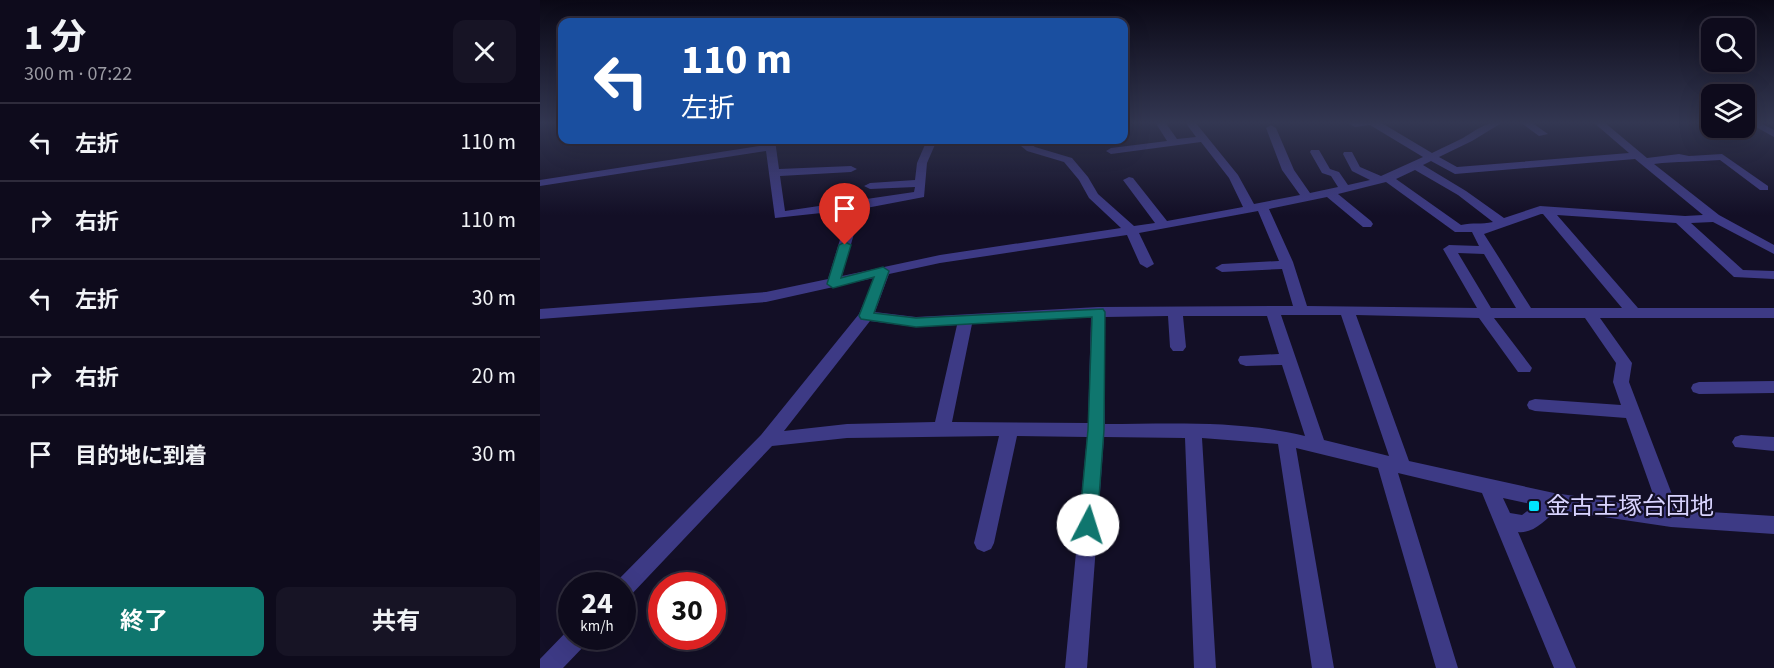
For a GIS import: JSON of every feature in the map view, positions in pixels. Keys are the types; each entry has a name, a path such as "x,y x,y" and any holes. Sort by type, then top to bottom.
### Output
{"street":[{"path":"540,183 712,153"},
{"path":"772,153 778,215 856,207 920,195 922,163 926,153"},
{"path":"1045,153 1068,160 1084,179 1093,196 1131,230 1147,264"},
{"path":"1215,153 1256,206 1287,265 1302,311"},
{"path":"1281,153 1288,170 1306,196"},
{"path":"1316,153 1326,171 1335,174 1345,189"},
{"path":"1425,153 1455,171 1679,157 1689,159 1722,157 1764,188"},
{"path":"540,314 733,301 833,284 883,271 950,258 1163,225 1345,189 1384,179 1439,153"},
{"path":"1634,153 1714,218 1774,250"},
{"path":"1348,154 1356,169 1384,179 1460,229 1471,226 1479,230 1540,210 1680,220 1714,218"},
{"path":"1415,165 1462,193 1502,223"},
{"path":"775,173 851,169"},
{"path":"1129,180 1163,225"},
{"path":"870,186 921,183"},
{"path":"1328,192 1367,224"},
{"path":"833,284 856,207"},
{"path":"1547,211 1633,312"},
{"path":"1680,220 1739,274 1774,275"},
{"path":"1479,230 1478,234 1487,250 1527,314"},
{"path":"1487,250 1449,249 1485,313 1524,368"},
{"path":"1222,268 1287,265"},
{"path":"636,576 767,440 866,316 883,271"},
{"path":"1347,311 1394,465 1447,668"},
{"path":"866,316 901,322 1098,312 1774,313"},
{"path":"1076,668 1096,430 1098,312"},
{"path":"1273,312 1317,446"},
{"path":"1175,313 1178,347"},
{"path":"1589,313 1624,363 1621,382 1671,518"},
{"path":"942,429 965,320"},
{"path":"1246,360 1288,359"},
{"path":"1699,388 1774,387"},
{"path":"1535,405 1632,412"},
{"path":"767,440 847,431 942,429 1193,431 1286,438 1554,501 1671,518 1774,525"},
{"path":"984,543 1009,431"},
{"path":"1193,431 1204,668"},
{"path":"1286,438 1323,668"},
{"path":"1741,442 1774,444"},
{"path":"1490,486 1564,668"},
{"path":"1505,521 1525,524 1554,501"},
{"path":"547,668 564,650"}],"place":[{"name":"金古王塚台団地","path":"1534,506"}],"route":[{"path":"845,245 833,284 883,271 866,316 916,322 1098,312 1096,430 1088,525"}]}
